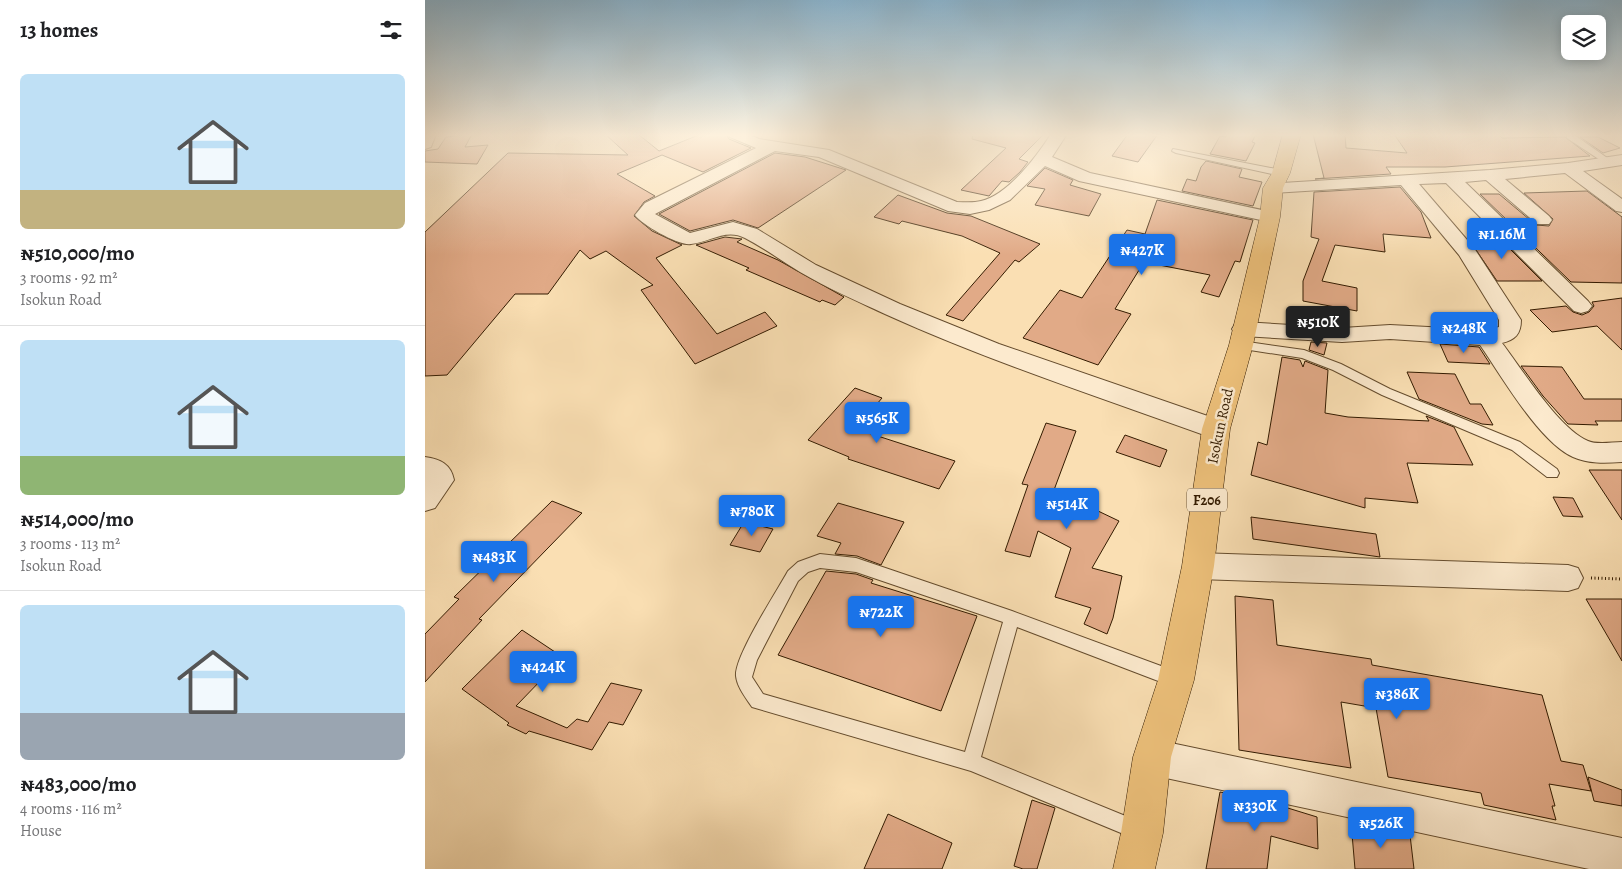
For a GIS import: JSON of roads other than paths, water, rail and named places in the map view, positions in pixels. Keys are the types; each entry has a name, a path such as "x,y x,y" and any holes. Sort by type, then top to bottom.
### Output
{"main road":[{"name":"Isokun Road","path":"1134,869 1142,833 1152,757 1176,680 1197,566 1216,429 1242,337 1279,175"}],"street":[{"path":"715,175 651,207 644,215 664,228 689,239 717,230 733,228 751,233 809,269 893,309 991,349 1216,429"},
{"path":"873,175 927,198 954,207 972,210 995,204 1026,175"},
{"path":"1082,175 1093,179 1270,217"},
{"path":"1490,175 1543,220"},
{"path":"1277,180 1406,180 1495,175"},
{"path":"1577,175 1622,207"},
{"path":"1449,176 1581,306"},
{"path":"1242,337 1390,332 1486,338 1504,335 1510,329 1510,320 1467,252 1406,180"},
{"path":"1486,338 1558,434 1581,450 1596,453 1622,452"},
{"path":"425,468 434,469 440,474 441,480 425,500"},
{"path":"1197,566 1568,578"},
{"path":"1152,757 1617,860"}],"lane":[{"path":"1258,175 1277,180"},
{"path":"1242,337 1304,354 1386,392 1516,446 1552,473"},
{"path":"1142,833 971,762 758,701 749,688 744,673 750,657 793,576 803,567 820,562 856,565 1012,618 1176,680"},
{"path":"971,762 1012,618"}]}
